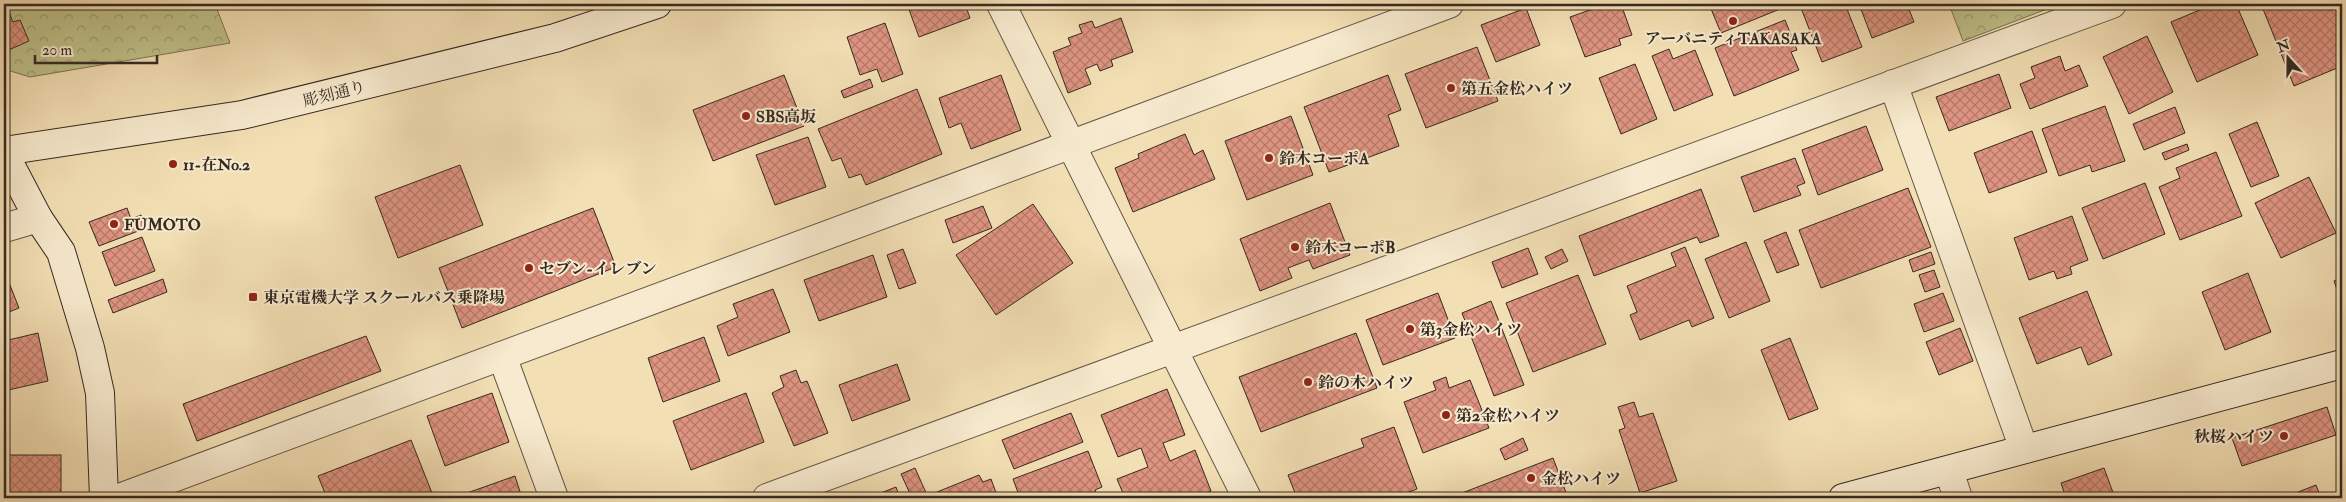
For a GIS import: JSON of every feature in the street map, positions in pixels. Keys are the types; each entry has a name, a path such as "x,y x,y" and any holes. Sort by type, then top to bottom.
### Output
{"street":[{"name":"彫刻通り","path":"4,152 242,115 555,38 657,4"},
{"path":"1001,4 1248,498"},
{"path":"118,498 1449,4"},
{"path":"767,498 2112,4"},
{"path":"1893,84 2024,449"},
{"path":"4,152 38,218 61,252 90,348 100,392 104,498"},
{"path":"4,228 38,218"},
{"path":"502,356 554,498"},
{"path":"1843,498 2342,364"},
{"path":"1949,471 1958,498"}],"green space":[{"path":"4,4 215,4 230,43 30,77 4,69"},
{"path":"1949,4 2060,4 1963,41"}],"building":[{"path":"907,4 965,4 970,18 919,37"},
{"path":"1607,4 1621,4 1632,35 1619,39 1621,45 1585,57 1570,17"},
{"name":"アーバニティTAKASAKA","path":"1709,4 1778,4 1780,9 1721,33"},
{"path":"1812,4 1845,4 1862,47 1822,62 1801,8"},
{"path":"1859,4 1907,4 1914,22 1872,38"},
{"path":"2214,4 2236,4 2258,55 2197,82 2171,22"},
{"path":"2261,4 2342,4 2342,66 2294,86"},
{"path":"6,5 13,22 20,20 29,41 4,52 4,6"},
{"path":"1526,8 1540,45 1496,62 1481,25"},
{"path":"1121,18 1133,52 1111,60 1113,66 1100,71 1097,64 1085,69 1091,84 1068,93 1053,52 1071,45 1068,38 1082,33 1079,25 1092,21 1095,28"},
{"path":"1785,20 1797,50 1791,52 1799,70 1734,96 1715,48"},
{"path":"885,23 903,74 882,82 877,69 860,75 847,37"},
{"path":"2147,36 2173,92 2129,114 2103,57"},
{"name":"第五金松ハイツ","path":"1477,47 1498,101 1426,128 1405,74"},
{"path":"1669,49 1673,59 1695,50 1713,95 1674,111 1652,56"},
{"path":"2060,56 2065,71 2079,65 2088,86 2030,109 2020,84 2035,78 2031,67"},
{"path":"1635,64 1657,119 1621,134 1599,78"},
{"path":"1999,74 2011,108 1949,131 1936,97"},
{"path":"784,75 804,126 713,161 693,110"},
{"path":"1001,75 1021,130 971,149 961,123 949,128 939,98"},
{"path":"1388,75 1401,110 1388,115 1399,146 1329,172 1304,107"},
{"path":"870,79 873,87 844,98 841,91"},
{"path":"917,89 942,154 866,185 861,174 849,178 841,158 832,161 818,129"},
{"path":"2105,106 2125,161 2092,172 2090,165 2059,176 2042,129"},
{"path":"2175,107 2185,133 2144,150 2133,124"},
{"name":"鈴木コーポA","path":"1291,116 1313,175 1247,200 1225,141"},
{"path":"2257,122 2279,176 2251,187 2229,134"},
{"path":"1866,126 1883,170 1818,195 1802,150"},
{"path":"2032,131 2047,172 1989,193 1974,153"},
{"path":"1185,134 1194,155 1203,150 1215,179 1133,212 1115,168 1139,158 1138,154"},
{"path":"808,137 826,187 775,205 756,155"},
{"path":"2187,144 2189,150 2165,160 2162,153"},
{"path":"2216,152 2242,216 2180,240 2159,187 2180,178 2176,168"},
{"path":"1795,158 1805,183 1797,186 1801,195 1754,212 1741,177"},
{"path":"460,165 483,225 398,258 375,197"},
{"path":"2309,177 2336,233 2281,258 2255,203"},
{"path":"2145,183 2165,234 2103,259 2082,208"},
{"path":"1908,188 1931,247 1821,288 1799,230"},
{"path":"1701,189 1719,236 1700,243 1697,237 1594,276 1579,236"},
{"name":"鈴木コーポB","path":"1330,203 1350,255 1313,269 1309,260 1288,268 1292,278 1260,291 1240,239"},
{"path":"1033,204 1073,263 996,315 956,255"},
{"path":"983,206 992,228 953,243 945,220"},
{"path":"127,208 131,219 141,215 146,228 99,246 89,222"},
{"path":"593,208 616,267 462,328 439,268"},
{"path":"2072,216 2088,260 2070,267 2072,274 2057,279 2054,271 2029,280 2014,238"},
{"path":"1786,232 1799,265 1777,273 1764,241"},
{"path":"142,237 155,271 115,286 102,252"},
{"path":"1746,242 1770,301 1729,318 1705,259"},
{"path":"1685,247 1714,318 1692,327 1689,320 1640,340 1630,315 1637,312 1627,286 1676,266 1671,253"},
{"path":"1528,248 1538,274 1502,288 1492,262"},
{"path":"903,249 916,283 899,289 887,255"},
{"path":"1562,249 1568,261 1551,269 1545,257"},
{"path":"1931,252 1935,264 1913,272 1909,260"},
{"path":"873,255 887,297 819,321 804,280"},
{"path":"1934,270 1940,287 1925,292 1919,275"},
{"path":"2248,273 2271,332 2225,350 2202,292"},
{"path":"6,275 19,308 4,314 4,276"},
{"path":"1578,275 1606,344 1533,372 1506,303"},
{"path":"2342,277 2342,293 2339,295 2334,281"},
{"path":"163,279 167,292 113,313 108,300"},
{"path":"773,289 790,332 728,356 717,326 738,317 733,304"},
{"path":"2087,291 2112,355 2088,365 2081,347 2037,364 2019,318"},
{"name":"第3金松ハイツ","path":"1438,293 1455,338 1383,365 1366,320"},
{"path":"1943,293 1954,321 1924,332 1914,304"},
{"path":"1491,301 1524,385 1494,396 1462,313"},
{"path":"1960,328 1973,361 1939,375 1926,342"},
{"path":"38,333 48,381 4,391 4,341"},
{"name":"鈴の木ハイツ","path":"1356,333 1377,388 1261,432 1239,377"},
{"path":"366,336 381,371 197,441 183,404"},
{"path":"704,337 720,381 663,402 648,358"},
{"path":"1790,338 1818,409 1789,420 1761,350"},
{"path":"897,364 910,400 852,421 839,385"},
{"path":"796,370 801,383 807,381 828,433 794,446 772,393 784,387 780,376"},
{"name":"第2金松ハイツ","path":"1446,377 1449,388 1470,380 1489,428 1423,453 1404,402 1436,390 1433,382"},
{"path":"1167,389 1185,435 1163,443 1170,461 1195,450 1211,491 1194,498 1125,498 1117,479 1148,467 1141,448 1118,457 1101,415"},
{"path":"492,393 509,442 445,466 427,416"},
{"path":"746,393 764,442 691,470 673,421"},
{"path":"1634,402 1639,417 1653,413 1677,481 1640,493 1619,430 1625,428 1618,407"},
{"name":"秋桜ハイツ","path":"2327,407 2336,435 2242,466 2232,438"},
{"path":"1071,413 1083,442 1014,469 1002,440"},
{"path":"1394,427 1417,489 1393,498 1297,498 1288,475 1364,447 1361,439"},
{"path":"1523,438 1528,450 1505,460 1500,449"},
{"path":"411,440 432,493 419,498 327,498 318,476"},
{"path":"1088,451 1102,487 1095,490 1098,498 1020,498 1013,479"},
{"path":"4,455 61,455 61,498 4,498"},
{"name":"金松ハイツ","path":"1553,458 1568,498 1449,498"},
{"path":"915,468 927,495 921,498 912,498 901,474"},
{"path":"2104,468 2115,498 2066,498 2061,483"},
{"path":"979,475 983,482 991,479 998,498 940,498 937,492"},
{"path":"515,476 522,498 453,498"},
{"path":"2316,485 2321,498 2283,498"},
{"path":"896,487 900,498 868,498"}],"place":[{"name":"アーバニティTAKASAKA","path":"1733,21"},
{"name":"第五金松ハイツ","path":"1451,88"},
{"name":"SBS高坂","path":"746,116"},
{"name":"鈴木コーポA","path":"1269,158"},
{"name":"11-在No.2","path":"173,164"},
{"name":"FUMOTO","path":"114,224"},
{"name":"鈴木コーポB","path":"1295,247"},
{"name":"セブン-イレブン","path":"529,268"},
{"name":"東京電機大学 スクールバス乗降場","path":"253,297"},
{"name":"第3金松ハイツ","path":"1410,329"},
{"name":"鈴の木ハイツ","path":"1308,382"},
{"name":"第2金松ハイツ","path":"1446,415"},
{"name":"秋桜ハイツ","path":"2284,436"},
{"name":"金松ハイツ","path":"1531,478"}]}
